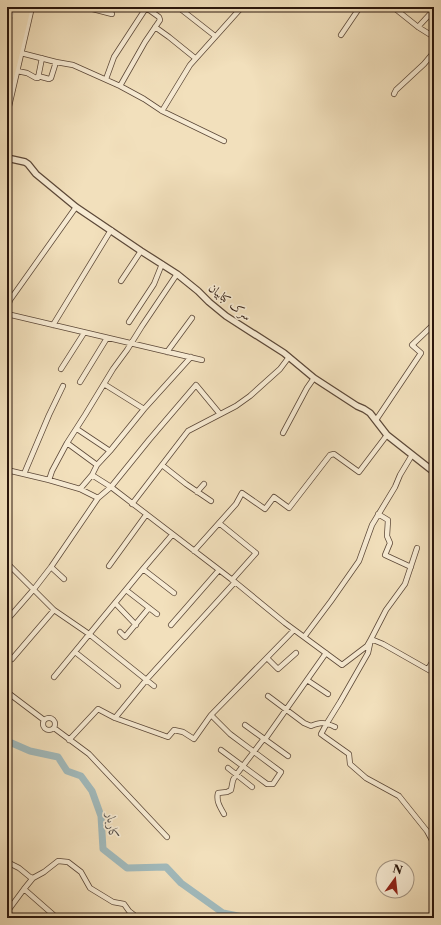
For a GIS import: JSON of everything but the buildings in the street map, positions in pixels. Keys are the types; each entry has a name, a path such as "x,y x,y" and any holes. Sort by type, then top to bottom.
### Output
{"highway":[{"path":"7,58 19,7"},
{"path":"7,90 26,7"}],"street":[{"path":"7,32 13,7"},
{"path":"7,115 32,7"},
{"path":"84,7 112,14"},
{"path":"106,79 114,58 146,7 160,18 160,20 145,42 120,86"},
{"path":"178,7 215,36"},
{"path":"341,35 360,7"},
{"path":"393,7 418,27 434,37"},
{"path":"162,111 195,58 240,8"},
{"path":"418,27 430,14 434,14"},
{"path":"155,27 195,58"},
{"path":"394,94 396,90 424,64 434,52"},
{"path":"21,53 73,65 106,79 144,99 162,111 224,141"},
{"path":"38,76 42,58"},
{"path":"17,70 37,78 38,76 49,79 51,78 56,62"},
{"name":"سرک کبابیان","path":"7,158 28,164 36,174 76,206 177,274 198,290 209,302 226,316 289,357 314,378 364,409 376,420 387,435 433,470"},
{"path":"7,309 10,300 76,206"},
{"path":"53,325 111,230"},
{"path":"121,281 141,251"},
{"path":"129,322 154,284 162,264"},
{"path":"49,480 52,471 67,443 177,274"},
{"path":"7,314 202,360"},
{"path":"167,352 192,318"},
{"path":"376,420 421,353 412,345 434,324"},
{"path":"61,369 84,333"},
{"path":"80,382 107,338"},
{"path":"80,489 92,475 97,465 144,409 191,357"},
{"path":"132,504 188,431 236,406 250,396 280,369 289,357"},
{"path":"283,433 314,378"},
{"path":"104,384 144,409"},
{"path":"7,620 51,567 98,498 110,487 196,385 220,414"},
{"path":"24,474 63,386"},
{"path":"77,429 110,451"},
{"path":"194,551 236,504 242,493 265,508 274,497 289,508 330,455 334,454 359,472 387,435"},
{"path":"67,443 97,465"},
{"path":"304,637 359,561 372,525 412,455"},
{"path":"162,465 211,501"},
{"path":"7,470 80,489 98,498"},
{"path":"92,475 234,581 294,630 342,664 367,646 386,610 405,584 417,548"},
{"path":"197,492 204,484"},
{"path":"378,514 388,520 387,536 390,543 385,555 411,567"},
{"path":"109,566 146,515"},
{"path":"115,718 146,679 234,581 256,553 219,523"},
{"path":"54,677 172,535"},
{"path":"7,563 54,610 89,634 154,686"},
{"path":"51,567 64,579"},
{"path":"143,569 174,593"},
{"path":"171,626 219,570"},
{"path":"126,590 157,614"},
{"path":"115,603 136,625"},
{"path":"120,632 125,637 149,608"},
{"path":"12,659 54,610"},
{"path":"69,740 98,709 115,718 168,737 174,730 183,732 194,739 211,715 294,630"},
{"path":"371,639 383,644 434,673"},
{"path":"371,639 368,653 321,734 349,754 350,764 366,778 399,796 427,831 434,844"},
{"path":"75,652 118,686"},
{"path":"267,658 278,669 296,653"},
{"path":"224,814 218,803 218,793 231,790 233,780 236,775 265,739 326,653"},
{"path":"428,669 434,659"},
{"path":"308,680 328,694"},
{"path":"7,692 44,720"},
{"path":"268,696 304,723 311,726 319,723 327,723 334,727"},
{"path":"211,715 230,734 281,772 273,784 267,784 221,750"},
{"path":"44,720 50,718 54,719 56,723 54,728"},
{"path":"44,720 43,726 46,729 50,730 54,728"},
{"path":"245,725 288,756"},
{"path":"54,728 89,754 168,837"},
{"path":"228,768 252,787"},
{"path":"7,912 33,878 44,872 58,861 68,862 81,872 90,888 113,902 124,904 129,911 138,918"},
{"path":"7,862 33,878"},
{"path":"24,889 57,918"}],"waterway":[{"name":"کاربار","path":"7,741 30,751 58,757 67,771 81,776 92,791 101,816 103,849 127,868 166,867 181,883 223,913 248,918"}]}
